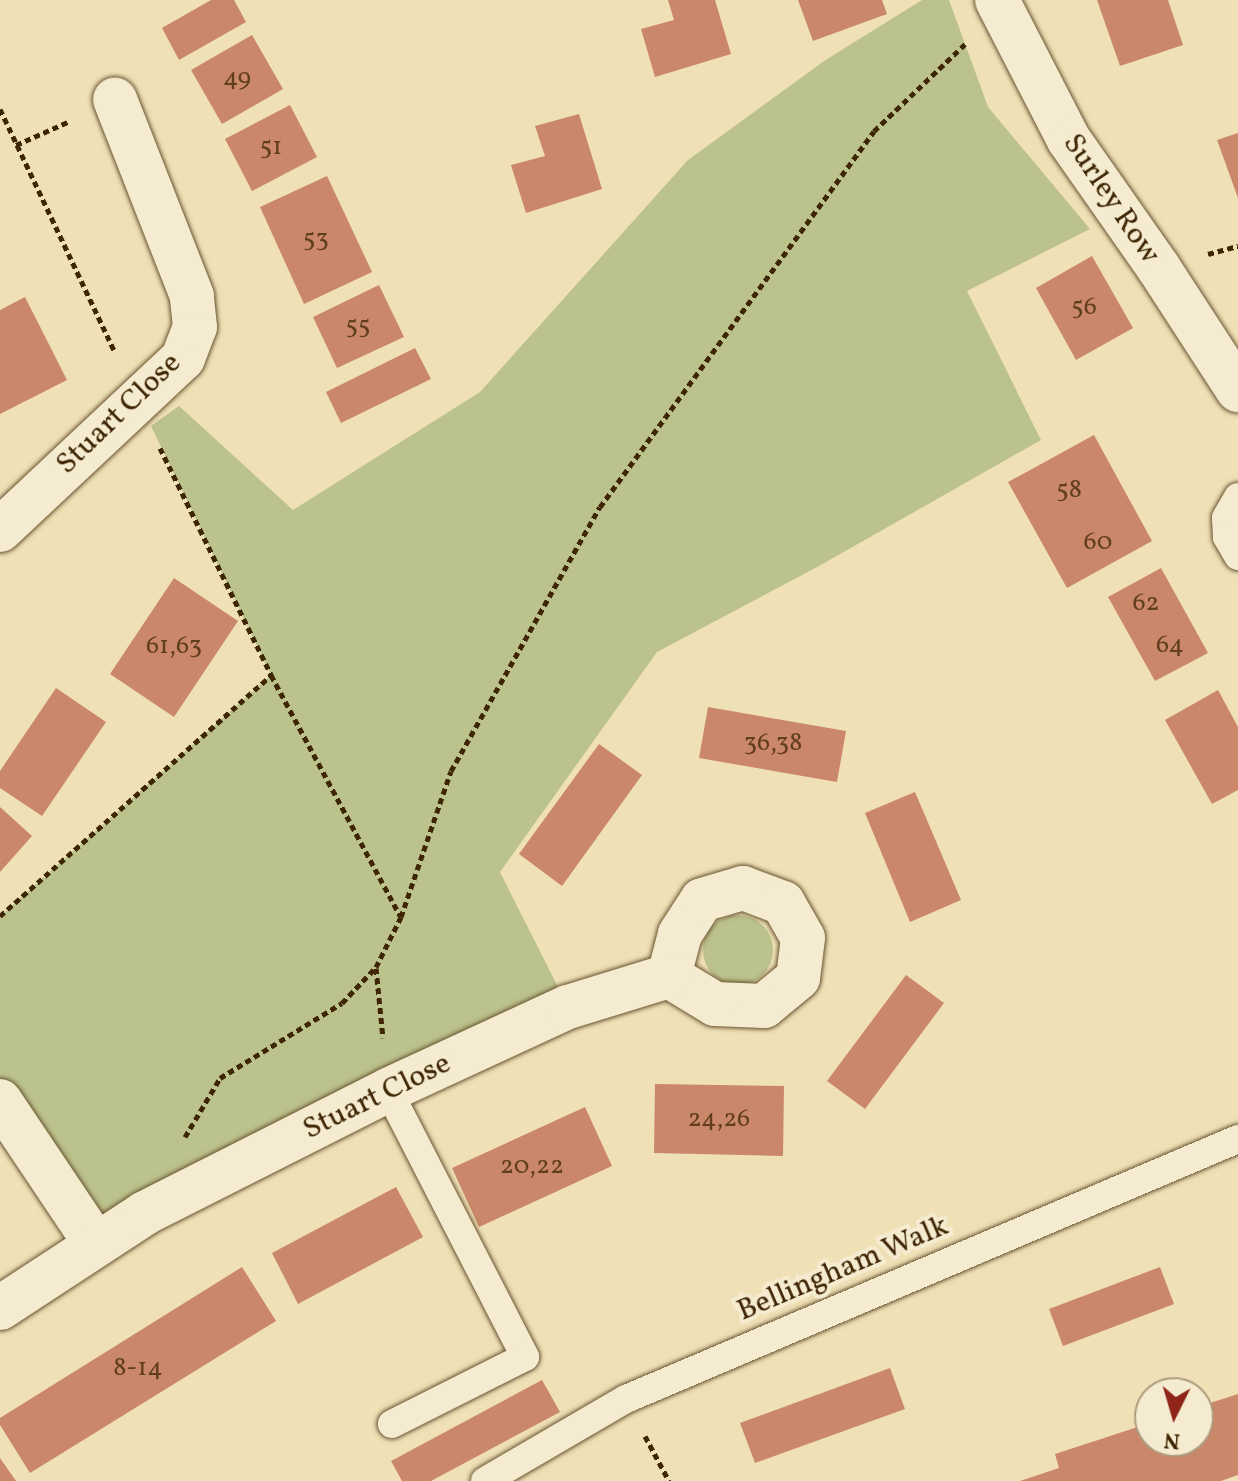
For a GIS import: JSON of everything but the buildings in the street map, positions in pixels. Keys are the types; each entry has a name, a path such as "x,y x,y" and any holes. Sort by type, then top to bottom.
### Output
{"street":[{"name":"Surley Row","path":"999,5 1069,140 1158,267 1238,390"},
{"name":"Stuart Close","path":"0,530 183,358 195,327 192,296 115,100"},
{"name":"Stuart Close","path":"0,1308 145,1213 388,1090 568,1007 669,976"},
{"path":"0,1101 95,1243"}],"lane":[{"path":"1238,497 1226,518 1227,537 1238,556"},
{"path":"388,1090 525,1357 392,1424"},
{"name":"Bellingham Walk","path":"485,1481 626,1399 1238,1139"}],"path":[{"path":"181,1144 220,1078 342,1003 376,967 401,917 451,771 600,507 874,131 999,5"},
{"path":"16,145 115,100"},
{"path":"0,109 271,675 401,917"},
{"path":"0,916 271,675"},
{"path":"376,967 388,1090"},
{"path":"626,1399 669,1481"}],"green space":[{"path":"922,0 949,0 988,107 1090,229 967,291 1041,440 819,566 657,652 500,872 568,1007 95,1243 0,1101 0,916 271,675 151,426 179,406 293,510 480,392 688,160 824,61"},
{"path":"738,915 763,925 773,950 763,975 738,985 713,975 703,950 713,925"}]}
